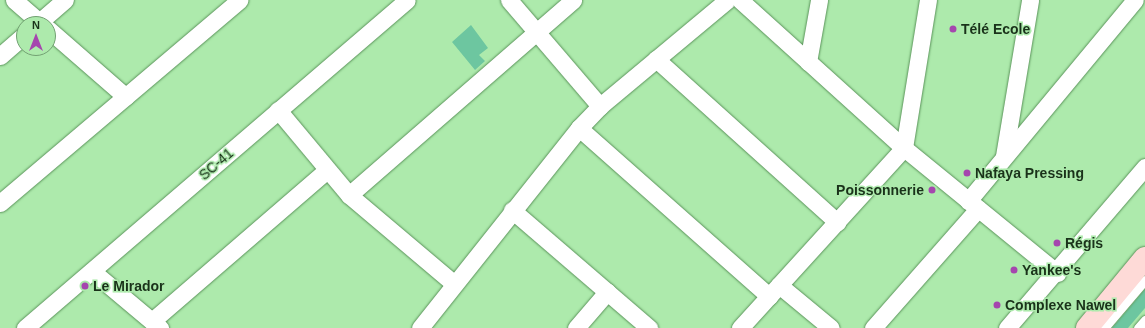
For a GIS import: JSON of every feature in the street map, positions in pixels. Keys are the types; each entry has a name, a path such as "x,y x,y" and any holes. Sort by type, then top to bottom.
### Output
{"main road":[{"path":"1087,328 1145,258"}],"street":[{"path":"14,0 32,16"},
{"path":"50,16 65,0"},
{"path":"0,203 239,0"},
{"name":"SC-41","path":"25,328 407,0"},
{"path":"509,0 600,106"},
{"path":"349,195 573,0"},
{"path":"420,328 453,283 579,128 600,106 727,0"},
{"path":"740,0 904,148 1057,273"},
{"path":"808,62 819,0"},
{"path":"740,328 904,148 928,0"},
{"path":"1004,157 1030,0"},
{"path":"873,328 973,205 1004,157 1135,0"},
{"path":"56,37 126,97"},
{"path":"0,56 16,42"},
{"path":"656,59 837,222"},
{"path":"278,110 326,170 349,195 453,283"},
{"path":"579,128 774,291 831,328"},
{"path":"1007,328 1057,273 1145,167"},
{"path":"92,271 156,325 326,170"},
{"path":"512,210 649,328"},
{"path":"576,328 607,292"}],"lane":[{"path":"1104,328 1145,280"},
{"path":"1138,328 1145,320"}],"building":[{"path":"471,25 488,48 479,55 485,61 475,70 452,42"},
{"path":"1145,289 1145,308 1128,328 1112,328"}],"place":[{"name":"Télé Ecole","path":"953,29"},
{"name":"Nafaya Pressing","path":"967,173"},
{"name":"Poissonnerie","path":"932,190"},
{"name":"Régis","path":"1057,243"},
{"name":"Yankee's","path":"1014,270"},
{"name":"Le Mirador","path":"85,286"},
{"name":"Complexe Nawel","path":"997,305"}]}
